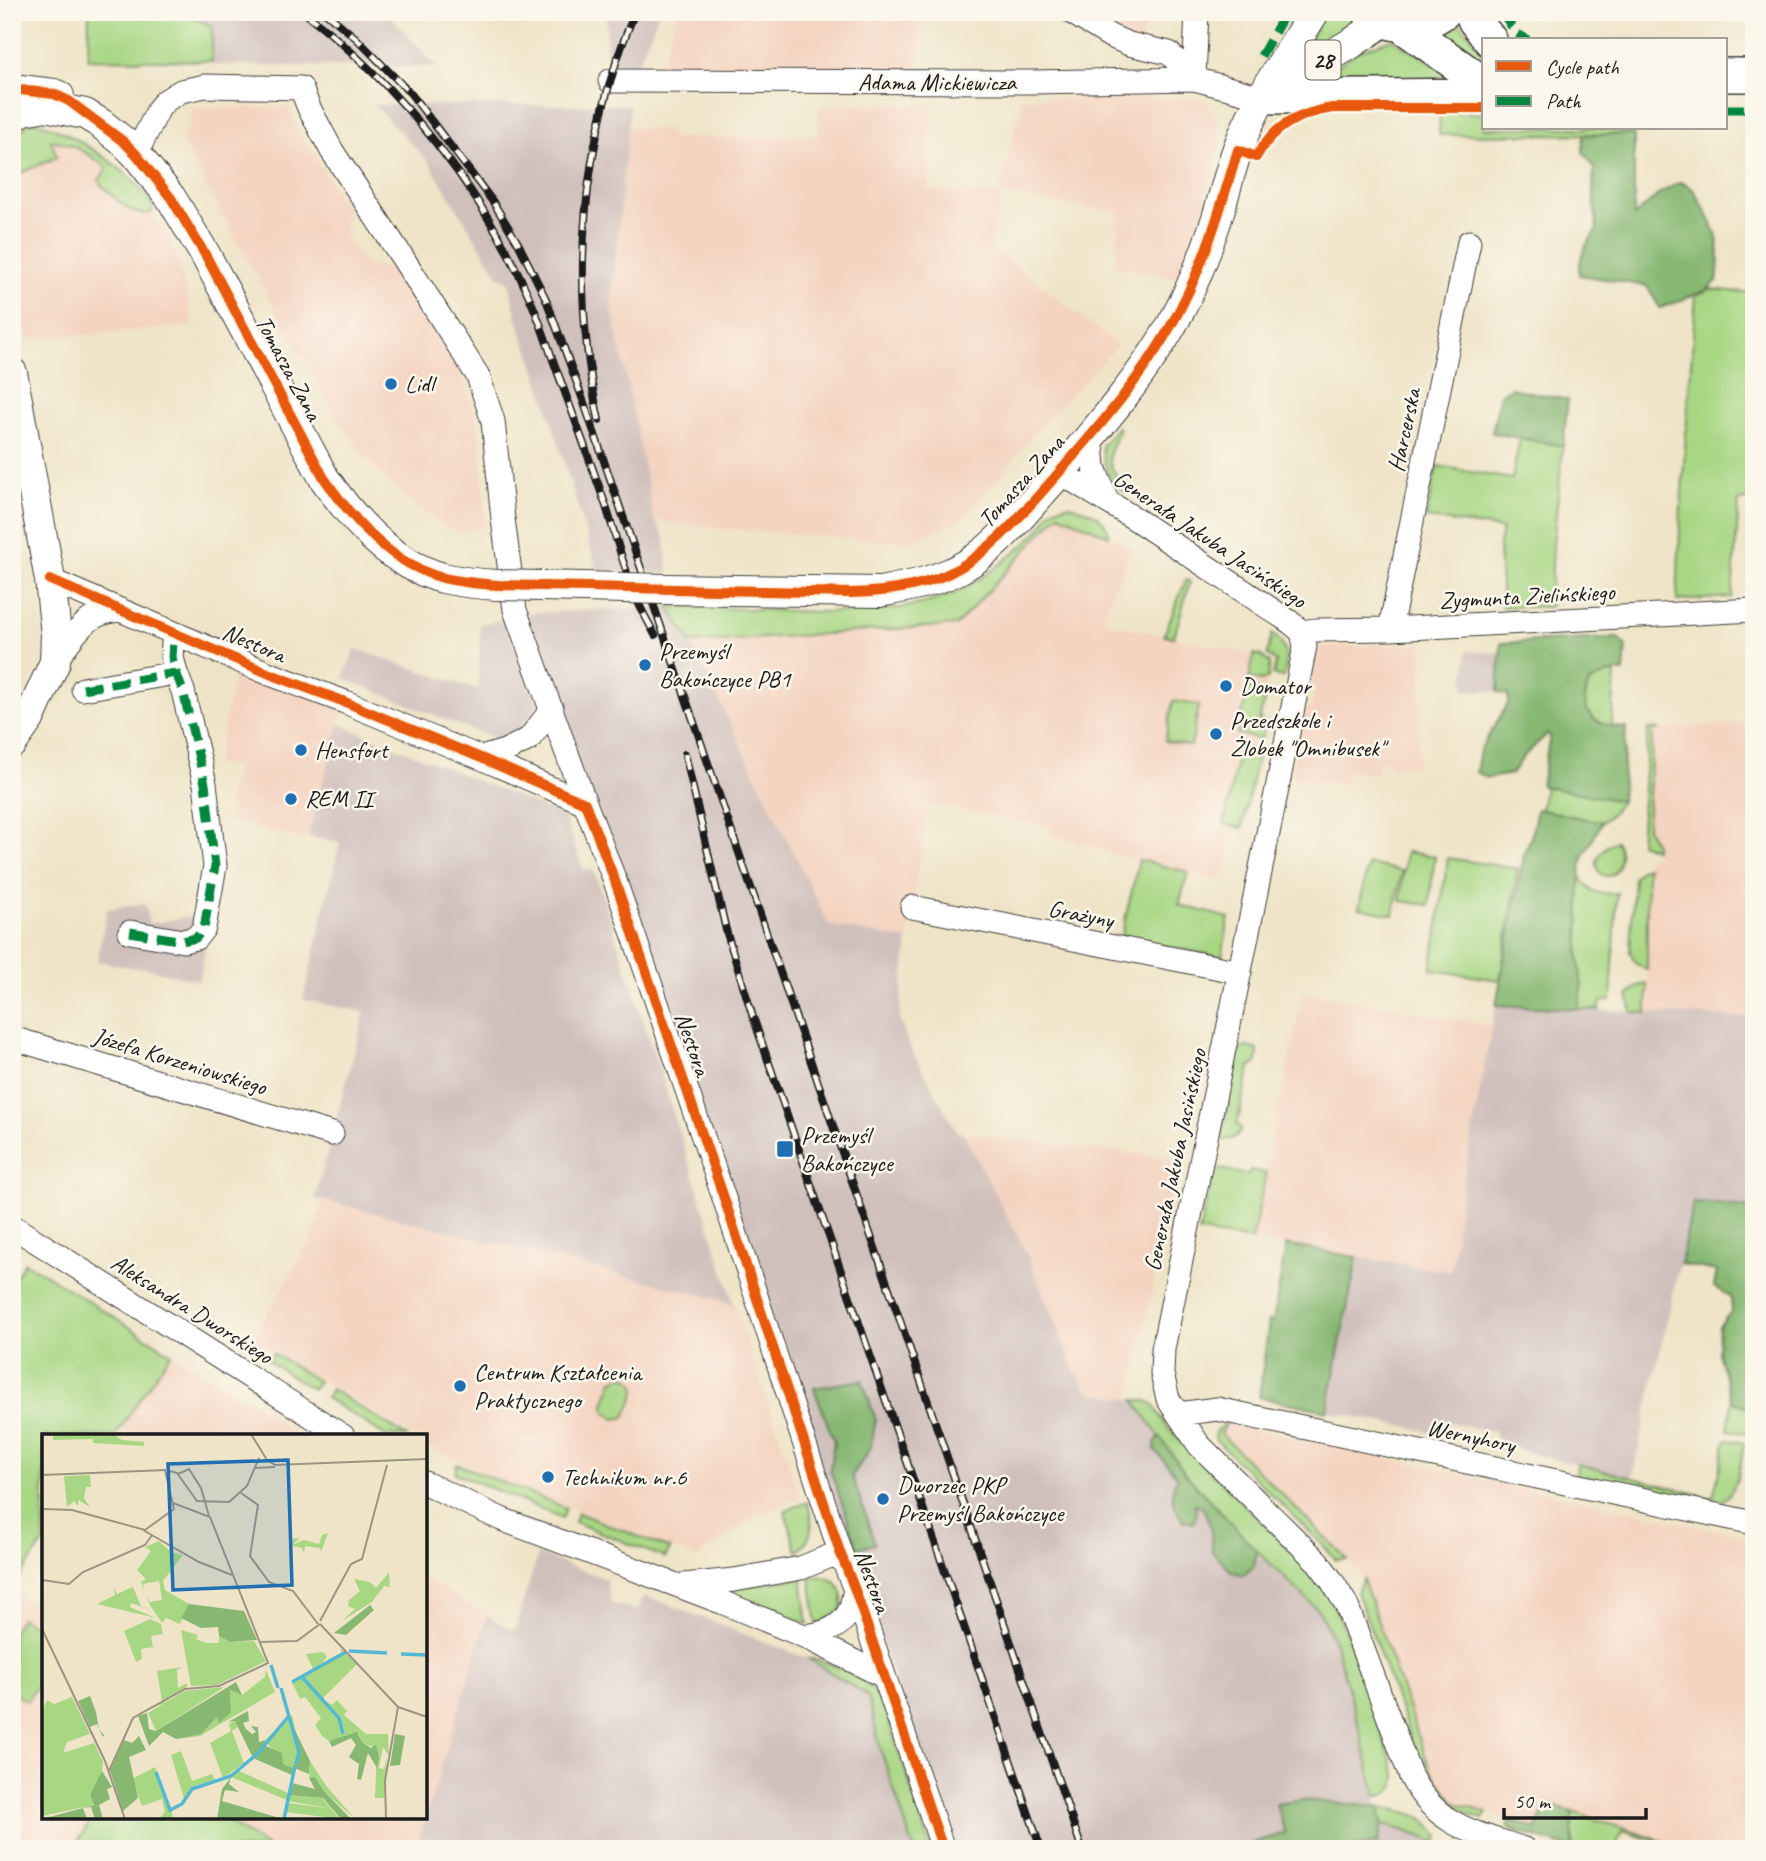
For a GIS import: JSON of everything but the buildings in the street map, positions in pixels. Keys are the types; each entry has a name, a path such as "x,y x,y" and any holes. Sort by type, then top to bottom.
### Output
{"highway":[{"name":"28","path":"1385,19 1420,24 1444,12"},
{"path":"1471,12 1488,38"},
{"path":"1385,19 1482,80"},
{"path":"1728,75 1754,75"},
{"name":"28","path":"1262,97 1482,95"},
{"path":"1728,95 1754,95"}],"main road":[{"name":"Tomasza Zana","path":"12,116 24,110 46,106 85,114 136,154 187,223 324,478 342,505 365,530 411,565 445,578 498,585 880,592 911,586 957,570 982,554 1006,531 1091,435 1150,359 1181,307 1200,268 1238,150 1262,97 1314,12"},
{"name":"28","path":"1262,97 1352,43 1385,19"},
{"name":"28","path":"12,89 54,93 85,114"},
{"path":"12,373 50,579 56,634 55,662 29,719 12,743"}],"street":[{"path":"1071,12 1110,36 1129,44 1169,53 1194,79"},
{"path":"1194,79 1197,12"},
{"name":"Adama Mickiewicza","path":"610,81 1033,82 1194,79 1262,97"},
{"name":"Nestora","path":"136,154 159,108 181,91 205,86 301,88 332,151 478,376 493,421 514,610 615,881 724,1198 840,1552 943,1849"},
{"name":"Harcerska","path":"1390,629 1469,242"},
{"path":"1091,435 1094,467 1107,501"},
{"name":"Generała Jakuba Jasińskiego","path":"1059,472 1290,622 1302,632 1305,646 1163,1349 1162,1374 1166,1393 1199,1445 1318,1562 1332,1581 1346,1604 1420,1795 1450,1822 1524,1849"},
{"name":"Nestora","path":"50,579 270,674 345,702 585,803"},
{"path":"55,662 85,623 95,615 121,610"},
{"name":"Zygmunta Zielińskiego","path":"1302,632 1754,610"},
{"path":"130,932 183,941 196,938 204,928 215,866 205,784 172,657 177,634"},
{"path":"83,689 176,673"},
{"path":"481,758 506,751 529,739 552,709"},
{"name":"Grażyny","path":"912,907 1240,972"},
{"name":"Józefa Korzeniowskiego","path":"12,1038 332,1135"},
{"name":"Aleksandra Dworskiego","path":"12,1226 340,1434"},
{"name":"Wernyhory","path":"1178,1414 1217,1409 1754,1523"},
{"path":"427,1484 501,1519 804,1636 883,1676"},
{"path":"677,1585 734,1580 801,1569 840,1552"},
{"path":"804,1636 823,1634 835,1628 848,1613 855,1590"}],"shaded area":[{"path":"181,12 386,12 437,67 212,65 212,27"},
{"path":"607,12 659,12 638,64 606,64"},
{"path":"677,12 922,12 917,82 660,81 662,63"},
{"path":"1096,12 1147,12 1141,47 1095,17"},
{"path":"1022,98 1194,98 1208,105 1219,120 1220,143 1196,234 1179,277 1115,266 1119,211 1001,194 990,247 1118,345 1041,425 1000,477 981,496 976,507 972,507 964,518 945,528 910,541 701,527 654,519 611,306 628,128 670,129 672,138 818,136 819,106 930,104 929,191 1000,194"},
{"path":"374,105 630,105 611,306 654,519 665,538 668,573 597,570 537,373 517,319 509,282 499,277 428,161"},
{"name":"Lidl","path":"290,107 294,122 346,208 345,234 365,265 393,269 456,362 476,414 481,439 486,522 483,528 457,532 442,524 392,486 366,458 341,424 188,152 183,138 191,123 192,109"},
{"path":"53,135 97,158 133,188 153,211 170,242 184,281 192,326 27,339 12,255 12,139"},
{"path":"1059,514 1132,549 1110,599 1104,622 1261,656 1270,663 1236,827 1221,881 1135,860 1051,834 1052,827 927,804 908,940 829,925 691,643 957,625"},
{"path":"668,607 691,643 829,925 908,940 899,1019 910,1047 957,1132 963,1133 1029,1258 1075,1372 1088,1390 1134,1400 1187,1476 1250,1544 1319,1611 1335,1643 1382,1823 1458,1849 953,1849 527,613"},
{"path":"505,619 537,702 535,713 526,727 515,736 497,739 476,732 343,678 355,649 478,690 480,624"},
{"path":"1423,644 1417,767 1391,766 1391,762 1378,761 1377,773 1347,772 1346,784 1291,778 1304,711 1311,707 1315,690 1311,683 1319,650 1324,646"},
{"path":"1467,651 1500,653 1498,692 1464,690"},
{"path":"237,660 345,702 307,839 230,822 233,806 228,804 235,767 216,764"},
{"path":"1754,722 1754,1018 1647,1013 1647,857 1654,857 1655,845 1647,828 1653,730"},
{"path":"339,724 564,816 583,869 594,871 735,1307 725,1301 315,1198 365,1012 303,1000 340,842 308,837"},
{"path":"145,904 149,924 200,915 211,918 199,981 141,967 97,961 107,909"},
{"path":"1303,992 1492,1026 1461,1192 1451,1273 1252,1240"},
{"path":"1496,1005 1754,1018 1754,1210 1727,1205 1693,1204 1632,1477 1533,1454 1497,1438 1494,1432 1449,1422 1446,1435 1327,1411 1357,1257 1451,1272 1461,1192"},
{"path":"963,1133 1178,1159 1129,1399 1088,1389 1075,1372 1029,1258"},
{"path":"323,1200 725,1301 735,1307 801,1499 754,1517 697,1558 498,1479 436,1451 427,1445 427,1434 409,1434 253,1338 306,1245 311,1246"},
{"path":"171,1353 296,1431 294,1434 116,1434"},
{"path":"1227,1423 1754,1538 1754,1849 1688,1849 1546,1804 1537,1829 1455,1803 1430,1769 1363,1579 1347,1559 1219,1433"},
{"path":"538,1554 606,1579 611,1603 638,1611 642,1599 646,1596 809,1659 868,1696 881,1751 914,1849 416,1849 487,1616 514,1631"},
{"path":"427,1579 487,1616 427,1813"},
{"path":"12,1591 42,1610 42,1819 425,1819 416,1849 12,1849"}],"green space":[{"path":"89,12 181,12 212,26 212,61 88,59"},
{"path":"1325,12 1349,12 1363,26 1291,71"},
{"path":"1457,20 1482,49 1482,68 1432,36"},
{"path":"1392,39 1470,85 1312,84 1358,51"},
{"path":"1440,113 1482,113 1482,130 1634,130 1634,134 1439,135"},
{"path":"35,122 65,133 103,156 136,183 153,209 151,213 136,212 123,205 100,184 99,180 107,168 66,143 51,141 57,157 12,177 12,137 25,128 23,125"},
{"path":"1634,134 1634,216 1660,193 1680,182 1695,193 1713,225 1718,242 1717,281 1705,291 1660,308 1647,286 1579,275 1584,250 1597,229 1593,190 1594,167 1583,152 1583,135"},
{"path":"1709,289 1754,293 1754,499 1739,501 1732,597 1677,601 1696,295"},
{"path":"1511,388 1568,400 1563,446 1492,433 1500,394"},
{"path":"1118,427 1119,431 1109,455 1111,467 1127,487 1124,492 1110,478 1102,445"},
{"path":"1520,438 1563,446 1550,607 1502,607 1499,545 1502,529 1426,518 1437,466 1512,479"},
{"path":"1069,505 1100,518 1109,536 1059,514 957,625 691,643 668,607 836,612 894,609 922,604 959,591 985,575 1034,535 1052,510"},
{"path":"1186,580 1190,582 1174,637 1164,635"},
{"path":"1272,634 1281,643 1285,653 1284,677 1273,675 1276,662 1267,654"},
{"path":"1618,638 1626,646 1624,672 1610,673 1589,683 1585,703 1587,711 1598,721 1626,728 1621,801 1541,786 1550,736 1547,734 1524,756 1512,774 1487,778 1476,772 1480,750 1509,702 1508,695 1498,692 1501,643"},
{"path":"1254,654 1270,663 1268,678 1261,681 1249,679"},
{"path":"1615,672 1612,727 1596,720 1587,712 1585,700 1589,683"},
{"path":"1247,688 1259,691 1265,696 1259,721 1265,722 1260,739 1237,734"},
{"path":"1173,701 1199,705 1191,746 1165,741"},
{"path":"1648,729 1660,730 1653,730 1647,828 1655,849 1640,843"},
{"path":"1240,747 1253,750 1257,758 1242,828 1224,824"},
{"path":"1545,786 1621,801 1602,822 1541,810"},
{"path":"1537,809 1602,822 1583,857 1580,874 1579,960 1582,989 1578,1009 1496,1005 1525,850 1531,838"},
{"path":"1616,841 1620,852 1619,863 1610,876 1604,875 1599,872 1598,858 1604,849"},
{"path":"1406,852 1435,856 1429,905 1400,901"},
{"path":"1448,858 1518,869 1500,980 1431,970"},
{"path":"1139,860 1188,872 1179,905 1229,918 1222,957 1121,937"},
{"path":"1368,864 1402,871 1393,915 1359,908"},
{"path":"1647,867 1647,970 1636,963 1630,952 1634,877"},
{"path":"1580,874 1590,889 1604,894 1617,893 1611,1000 1600,1002 1599,1010 1578,1009 1582,989 1579,960"},
{"path":"1647,984 1647,1013 1632,1012 1628,995 1638,986"},
{"path":"1247,1047 1257,1049 1258,1054 1256,1064 1250,1067 1237,1124 1241,1128 1234,1138 1222,1140 1239,1050"},
{"path":"1215,1168 1248,1175 1250,1170 1266,1173 1252,1240 1199,1232"},
{"path":"1693,1203 1754,1210 1753,1409 1732,1401 1718,1353 1719,1326 1732,1311 1731,1297 1714,1287 1717,1271 1680,1264"},
{"path":"1286,1245 1357,1257 1327,1411 1259,1397 1269,1321 1273,1322"},
{"path":"25,1262 171,1353 116,1434 42,1434 42,1545 12,1588 12,1283"},
{"path":"273,1353 318,1381 312,1389 268,1361"},
{"path":"622,1376 634,1382 636,1391 625,1417 615,1419 605,1411 604,1404 613,1380"},
{"path":"862,1380 876,1420 870,1449 852,1476 875,1544 858,1548 830,1470 834,1441 814,1388"},
{"path":"331,1389 403,1434 383,1434 326,1398"},
{"path":"1134,1400 1147,1401 1153,1405 1169,1429 1321,1584 1334,1605 1350,1642 1396,1775 1394,1787 1388,1793 1376,1796 1335,1643 1319,1611 1250,1544 1187,1476"},
{"path":"1732,1401 1753,1409 1747,1434 1728,1430"},
{"path":"1227,1423 1220,1433 1347,1559 1336,1560 1215,1439 1216,1430"},
{"path":"1160,1437 1187,1476 1257,1551 1254,1566 1244,1575 1232,1572 1212,1551 1210,1528 1202,1507 1195,1504 1194,1523 1184,1521 1180,1516 1173,1494 1178,1477 1155,1450 1155,1443"},
{"path":"1726,1439 1744,1443 1739,1472 1727,1497 1710,1505 1576,1475 1577,1464 1713,1498"},
{"path":"457,1464 566,1508 562,1518 455,1473"},
{"path":"807,1502 811,1529 807,1541 797,1552 785,1511"},
{"path":"578,1513 670,1549 665,1558 574,1522"},
{"path":"810,1577 831,1580 840,1588 842,1594 841,1610 817,1625"},
{"path":"802,1578 808,1624 722,1590"},
{"path":"1363,1579 1430,1769 1455,1803 1487,1813 1483,1819 1461,1810 1445,1798 1420,1763 1357,1592"},
{"path":"21,1618 42,1631 42,1677 27,1701 12,1692 12,1632"},
{"path":"809,1659 816,1659 860,1678 881,1698 931,1849 914,1849 881,1751 868,1696"},
{"path":"1303,1800 1379,1807 1382,1823 1378,1843 1344,1849 1235,1849 1285,1833 1276,1804"},
{"path":"1546,1804 1573,1812 1572,1849 1508,1828 1508,1820 1537,1829"},
{"path":"1379,1807 1420,1817 1433,1828 1439,1837 1437,1842 1382,1823"},
{"path":"1573,1812 1684,1848 1622,1831 1615,1849 1572,1849"},
{"path":"92,1819 224,1819 270,1849 73,1849"}],"railway":[{"path":"304,12 340,42 407,108 465,183 491,223 514,264 536,314 606,506 638,603 655,635"},
{"path":"325,12 356,38 411,94 493,202 518,243 546,299 1082,1849"},
{"path":"599,420 584,317 586,213 602,111 635,12"},
{"path":"685,754 726,930 752,1014 1041,1849"}],"marked path":[{"path":"1261,56 1286,12"},
{"path":"1502,12 1516,33 1525,38"},
{"path":"1728,109 1754,109"},
{"path":"130,932 183,941 196,938 204,928 215,866 205,784 172,657 177,634"},
{"path":"83,689 176,673"}],"cycle path":[{"path":"12,89 54,94 69,101 136,154 171,198 206,256 324,478 361,525 390,552 407,563 443,578 491,585 851,593 907,587 934,580 959,568 1007,530 1066,465 1121,399 1169,329 1191,286 1206,248 1238,150 1256,157 1271,137 1288,123 1332,108 1482,108"},
{"path":"50,580 270,674 345,702 585,803 615,881 724,1198 840,1552 943,1849"}],"place":[{"name":"Lidl","path":"391,384"},
{"name":"Przemyśl Bakończyce PB1","path":"645,665"},
{"name":"Domator","path":"1226,686"},
{"name":"Przedszkole i Żlobek \"Omnibusek\"","path":"1216,734"},
{"name":"Hensfort","path":"301,750"},
{"name":"REM II","path":"291,799"},
{"name":"Przemyśl Bakończyce","path":"785,1149"},
{"name":"Centrum Kształcenia Praktycznego","path":"460,1386"},
{"name":"Technikum nr.6","path":"548,1477"},
{"name":"Dworzec PKP Przemyśl Bakończyce","path":"883,1499"}]}
